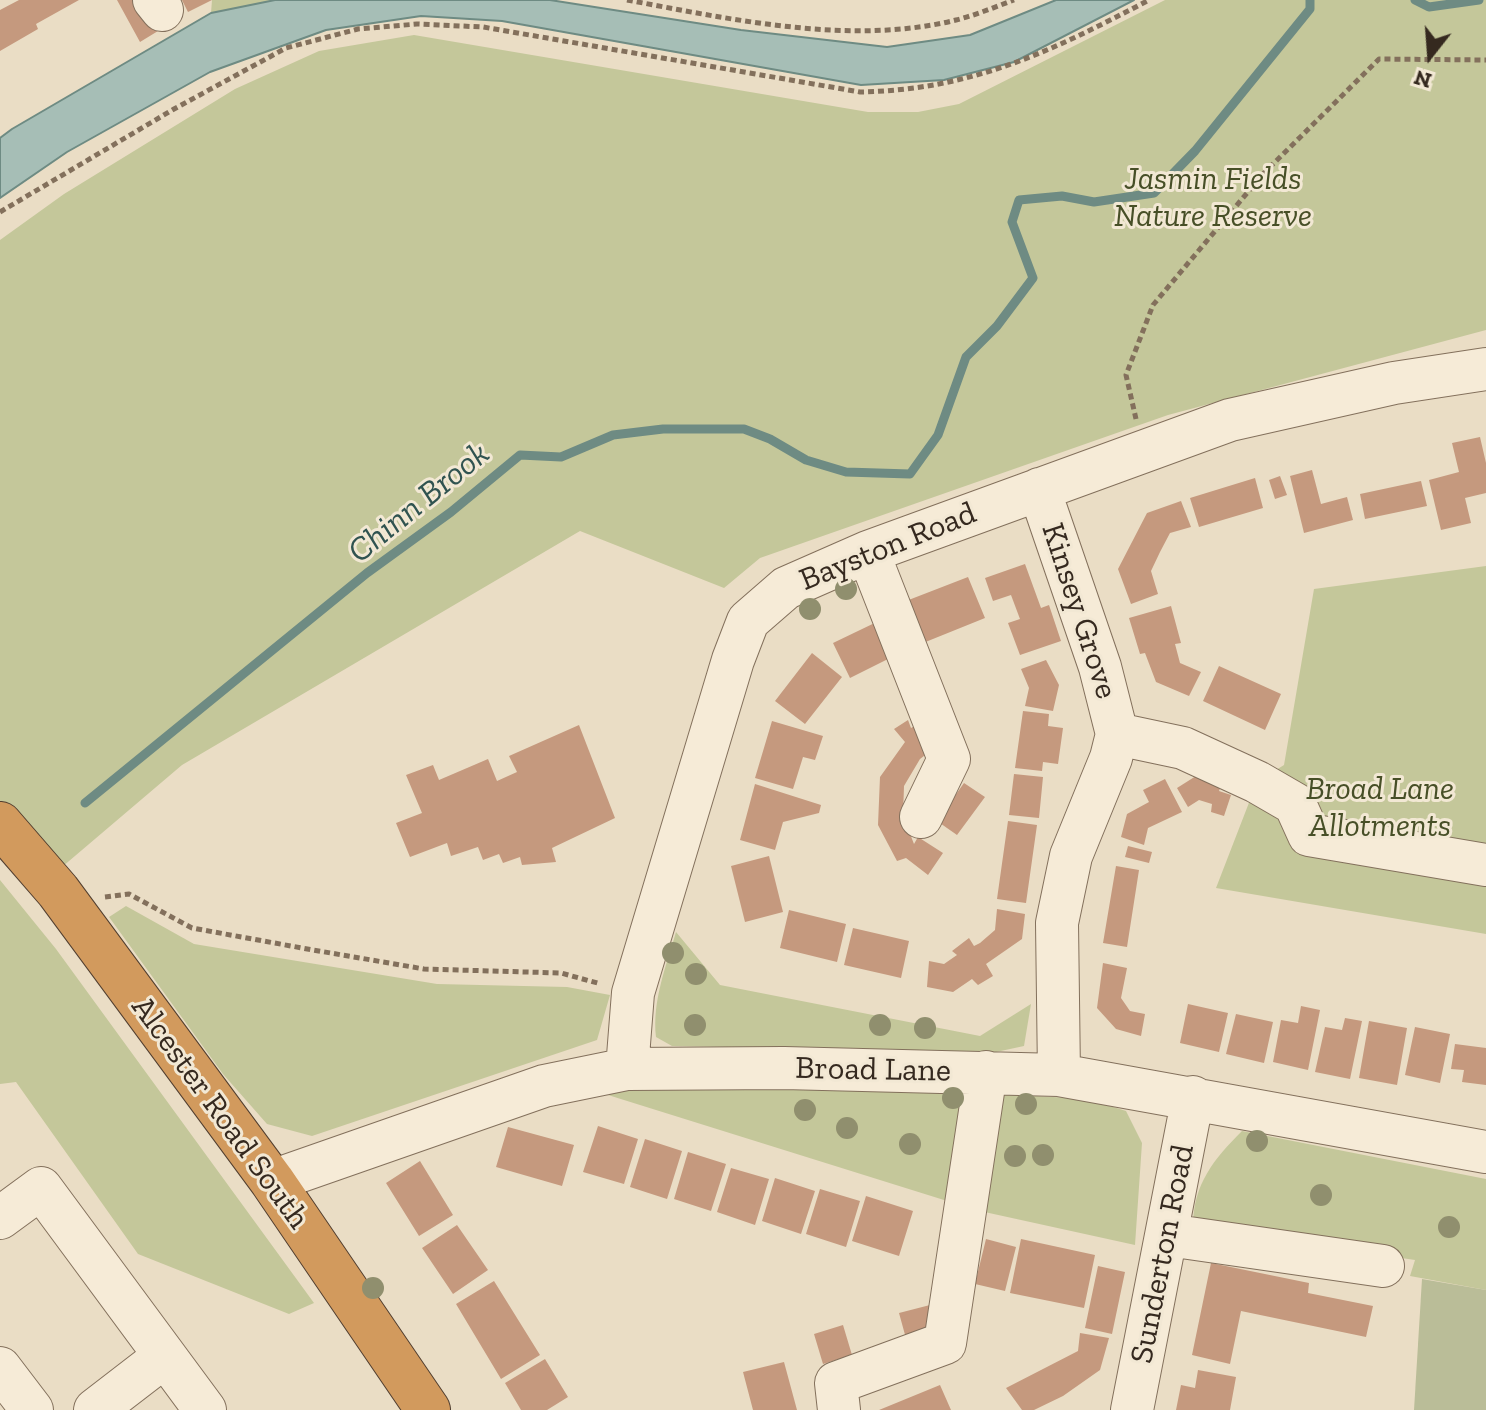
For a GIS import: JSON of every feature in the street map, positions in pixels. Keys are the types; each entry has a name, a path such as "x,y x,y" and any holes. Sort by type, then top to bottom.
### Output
{"highway":[{"name":"Alcester Road South","path":"0,824 72,910 272,1181 428,1410"}],"street":[{"name":"Bayston Road","path":"627,1069 633,993 733,660 748,621 786,588 868,552 1230,420 1394,383 1486,369"},
{"name":"Kinsey Grove","path":"1039,489 1100,667 1117,734 1111,758 1071,856 1057,923 1059,1075"},
{"path":"868,552 949,759 921,817"},
{"name":"Kinsey Grove","path":"1117,734 1183,748 1257,782 1295,804 1309,835 1486,865"},
{"name":"Broad Lane","path":"272,1181 283,1174 544,1086 627,1069 1059,1075 1486,1152"},
{"path":"839,1410 836,1383 954,1359 986,1072"},
{"name":"Sunderton Road","path":"1132,1410 1193,1097"},
{"path":"0,1218 41,1188 205,1410"},
{"path":"1168,1235 1383,1266"},
{"path":"95,1410 165,1356"},
{"path":"0,1368 32,1410"}],"path":[{"path":"627,0 748,22 875,31 955,21 1014,0"},
{"path":"0,212 174,109 286,48 358,29 417,24 483,27 860,92 904,91 949,84 1027,61 1149,0"},
{"path":"1144,451 1126,375 1153,305 1263,174 1379,59 1486,60"},
{"path":"72,910 105,897 129,894 192,928 424,969 561,973 633,993"}],"green space":[{"path":"212,0 275,0 211,13"},
{"name":"Jasmin Fields Nature Reserve","path":"1165,0 1486,0 1486,330 1168,415 760,558 724,588 580,531 182,765 62,867 0,804 0,240 64,194 235,89 319,51 414,35 868,112 918,112 959,104"},
{"name":"Broad Lane Allotments","path":"1486,566 1486,934 1216,888 1257,782 1284,765 1314,589"},
{"path":"0,880 56,949 314,1303 289,1314 138,1254 16,1082 0,1084"},
{"path":"126,906 194,944 437,984 567,987 610,995 597,1040 312,1136 267,1124 223,1074 109,917"},
{"path":"676,932 720,985 980,1036 1031,1004 1024,1046 996,1052 672,1046 656,1037 655,1024 661,984"},
{"path":"613,1082 969,1089 960,1205 592,1090"},
{"path":"1001,1094 1088,1099 1126,1111 1142,1143 1135,1245 980,1211"},
{"path":"1242,1131 1486,1179 1486,1290 1410,1276 1415,1260 1193,1227 1197,1198 1207,1173"},
{"path":"1422,1279 1486,1290 1486,1410 1414,1410"}],"water":[{"path":"275,0 550,0 741,30 887,47 970,35 1056,0 1134,0 1014,62 944,80 861,85 502,21 421,16 326,30 210,72 67,152 0,198 0,138 12,129 211,13"}],"building":[{"path":"19,0 79,0 36,24 38,29 0,51 0,10"},
{"path":"117,0 141,0 158,31 140,42"},
{"path":"182,0 212,0 188,12"},
{"path":"1480,437 1486,463 1486,493 1465,498 1471,523 1441,530 1429,480 1459,472 1452,443"},
{"path":"1312,470 1321,504 1347,497 1353,520 1304,533 1290,476"},
{"path":"1280,476 1287,495 1275,499 1269,480"},
{"path":"1255,478 1263,508 1199,527 1190,498"},
{"path":"1421,481 1427,506 1365,519 1360,494"},
{"path":"1181,501 1191,527 1170,533 1160,552 1151,571 1158,594 1131,604 1118,569 1147,513"},
{"path":"1025,564 1041,608 1049,605 1061,641 1020,655 1008,623 1020,619 1011,595 993,601 985,578"},
{"path":"968,577 985,618 923,643 906,601"},
{"path":"1171,606 1181,643 1175,644 1180,663 1201,672 1189,696 1156,682 1145,653 1140,654 1129,618"},
{"path":"885,618 902,652 850,678 833,643"},
{"path":"812,653 842,677 805,724 775,701"},
{"path":"1046,660 1059,685 1053,711 1025,706 1029,688 1021,669"},
{"path":"1219,666 1281,694 1265,730 1203,701"},
{"path":"1023,711 1049,714 1048,726 1063,728 1058,764 1043,762 1042,771 1015,768"},
{"path":"928,718 938,745 920,759 904,786 903,816 914,844 918,837 943,853 928,875 906,858 897,861 878,825 880,777 905,742 894,729 908,720 911,728"},
{"path":"772,721 823,736 815,760 803,757 793,789 755,778"},
{"path":"579,725 615,818 552,848 556,862 522,865 520,857 503,863 499,854 483,860 478,847 451,856 447,843 410,857 396,823 422,813 406,775 433,765 439,780 488,759 497,781 517,772 509,756"},
{"path":"1014,774 1043,777 1039,818 1009,815"},
{"path":"1196,776 1222,783 1219,791 1231,795 1224,816 1211,812 1212,804 1199,800 1188,807 1177,788"},
{"path":"1165,779 1182,812 1148,828 1144,845 1121,837 1127,814 1149,802 1143,790"},
{"path":"964,783 985,797 957,835 937,821"},
{"path":"755,784 821,805 819,813 783,822 775,850 740,840"},
{"path":"1008,821 1037,825 1026,903 997,899"},
{"path":"1128,846 1152,852 1149,863 1125,857"},
{"path":"769,856 783,912 745,922 731,866"},
{"path":"1116,866 1139,870 1127,947 1103,943"},
{"path":"997,909 1025,914 1022,939 986,964 993,976 978,985 972,979 953,992 927,987 929,961 944,964 957,955 952,951 969,938 974,946 980,943 995,930"},
{"path":"789,910 846,924 837,962 780,948"},
{"path":"853,928 909,941 901,978 844,965"},
{"path":"1103,963 1127,968 1121,998 1130,1011 1145,1014 1141,1036 1116,1029 1097,1008"},
{"path":"1188,1004 1228,1013 1219,1052 1180,1043"},
{"path":"1301,1006 1320,1010 1308,1070 1273,1062 1281,1020 1298,1023"},
{"path":"1236,1014 1273,1022 1264,1063 1226,1054"},
{"path":"1345,1018 1362,1021 1350,1079 1315,1072 1325,1027 1342,1030"},
{"path":"1369,1021 1407,1028 1397,1085 1359,1078"},
{"path":"1415,1027 1450,1034 1440,1083 1405,1075"},
{"path":"1455,1044 1486,1048 1486,1085 1462,1082 1464,1070 1451,1069"},
{"path":"598,1126 638,1139 624,1184 583,1172"},
{"path":"508,1127 574,1145 562,1186 496,1167"},
{"path":"645,1139 682,1151 667,1199 630,1187"},
{"path":"688,1152 726,1164 711,1211 674,1199"},
{"path":"420,1161 453,1215 419,1236 386,1183"},
{"path":"731,1168 769,1179 755,1225 717,1212"},
{"path":"775,1178 815,1191 801,1234 762,1221"},
{"path":"820,1189 860,1201 846,1247 806,1234"},
{"path":"866,1196 913,1211 899,1256 852,1241"},
{"path":"457,1225 488,1270 453,1294 422,1248"},
{"path":"986,1239 1016,1247 1005,1291 975,1284"},
{"path":"1021,1239 1095,1255 1084,1308 1010,1293"},
{"path":"1211,1263 1309,1283 1308,1293 1373,1306 1366,1337 1241,1311 1230,1364 1192,1355"},
{"path":"1098,1266 1125,1272 1112,1334 1085,1328"},
{"path":"494,1281 540,1355 501,1379 456,1304"},
{"path":"930,1305 937,1335 907,1342 899,1313"},
{"path":"843,1325 852,1355 823,1364 814,1334"},
{"path":"1080,1333 1109,1338 1100,1370 1063,1396 1034,1410 1022,1410 1006,1388 1078,1351"},
{"path":"545,1359 568,1397 547,1410 521,1410 505,1383"},
{"path":"784,1362 797,1410 753,1410 743,1372"},
{"path":"1198,1370 1236,1377 1230,1410 1176,1410 1181,1385 1195,1388"},
{"path":"940,1385 951,1410 879,1410"}],"waterway":[{"name":"Chinn Brook","path":"85,803 367,573 451,512 520,455 561,457 613,435 663,429 744,429 770,439 806,460 846,472 910,474 938,435 966,357 997,326 1033,278 1012,222 1019,200 1062,196 1094,202 1154,193 1195,151 1310,9 1310,0"},
{"name":"Chinn Brook","path":"1415,0 1429,7 1479,0"}]}
